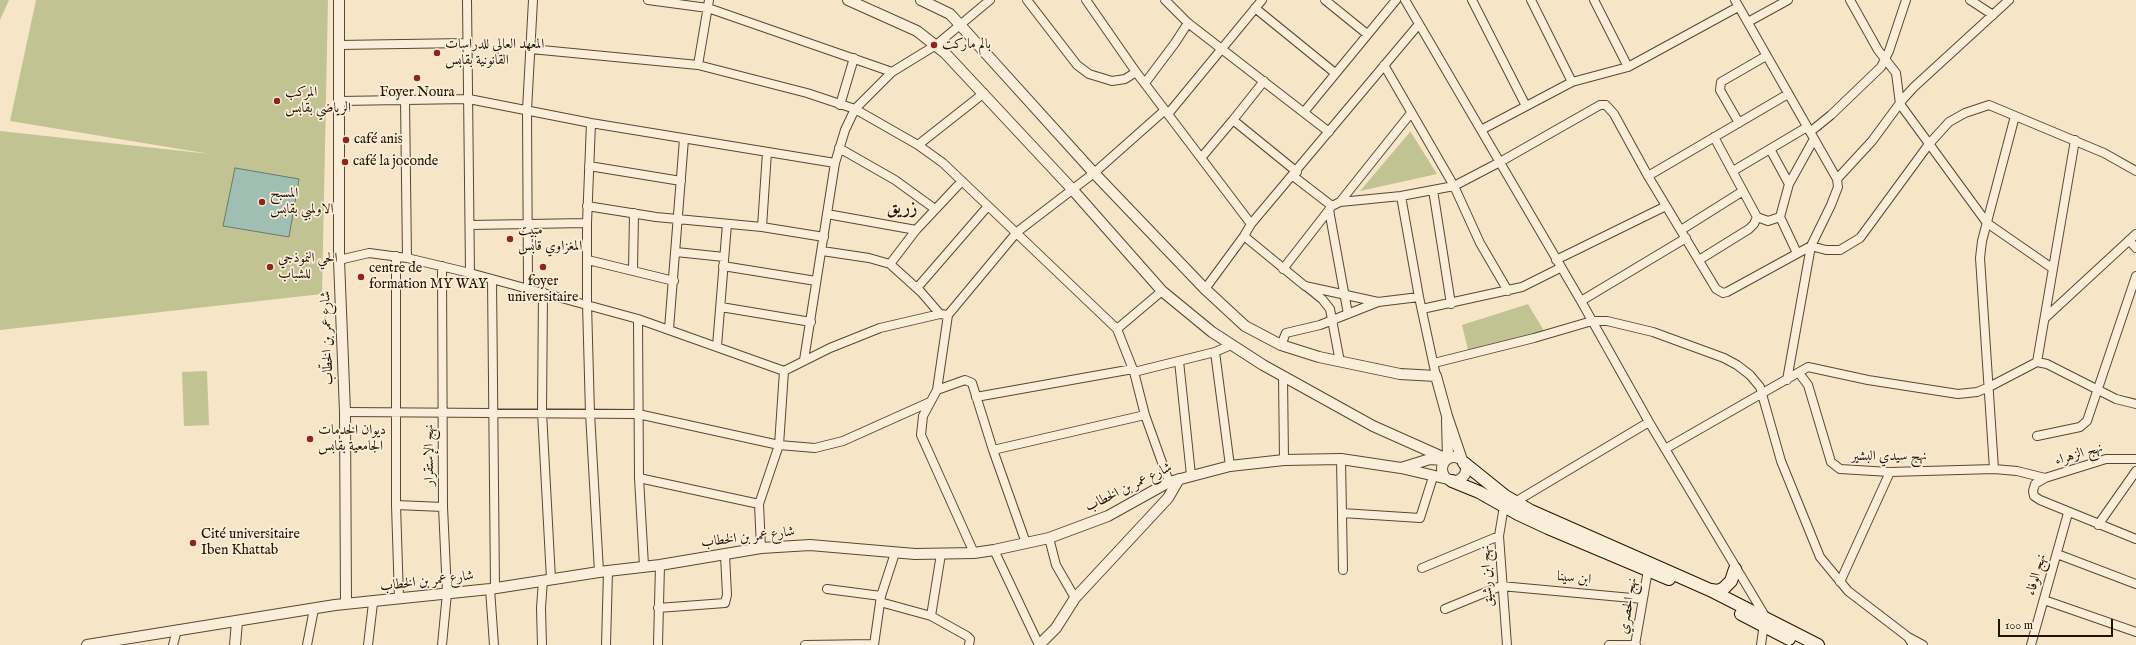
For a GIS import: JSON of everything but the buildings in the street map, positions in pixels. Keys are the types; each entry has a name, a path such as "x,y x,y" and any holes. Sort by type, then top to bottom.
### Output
{"main road":[{"path":"1463,462 1495,489 1509,504 1548,528 1683,585 1818,645"},
{"path":"1450,480 1509,504 1532,511 1710,590 1765,621 1802,645"},
{"path":"1710,590 1718,591 1724,588 1731,581 1735,569"}],"street":[{"name":"شارع عمر بن الخطّاب","path":"339,0 339,260 345,412 346,604"},
{"path":"467,0 470,273"},
{"path":"528,288 527,110 531,49 532,0"},
{"path":"648,0 708,4 892,72"},
{"path":"848,0 917,31 936,45 984,93 1072,189 1162,291 1231,345 1373,426 1447,459"},
{"path":"921,0 950,14 1094,172 1205,289 1245,326 1281,345 1340,362 1400,374 1436,376"},
{"path":"804,360 835,162 839,148 855,110 892,72 936,45 961,26 990,0"},
{"path":"1028,0 1077,65 1089,74 1112,81 1125,79 1136,72"},
{"path":"1086,0 1136,72 1251,224"},
{"path":"1165,0 1188,23 1330,132"},
{"path":"974,553 922,440 920,426 930,402 937,390 944,314 1016,232 1094,172 1167,112 1262,0"},
{"path":"1325,0 1367,34"},
{"path":"1304,112 1335,72 1396,0"},
{"path":"1405,0 1581,301 1649,422 1765,621 1762,645"},
{"path":"1472,0 1526,106"},
{"path":"1531,0 1572,82"},
{"path":"1594,0 1628,67"},
{"path":"1748,22 1788,0"},
{"path":"1850,0 1885,59 1896,72 1900,104 1987,223 2052,268"},
{"path":"1733,171 1770,149 1810,133 1871,79 1881,67 1885,59 1906,0"},
{"path":"1970,0 1993,15"},
{"path":"1837,179 1872,142 1914,87 2009,0"},
{"path":"1481,130 1572,82 1628,67 1736,3 1837,179 1836,194 1811,246 1787,380"},
{"path":"698,65 708,4"},
{"path":"1255,8 1335,72"},
{"path":"1145,83 1172,49 1188,23"},
{"path":"1205,289 1244,236 1251,224 1295,174 1419,24"},
{"path":"339,45 467,43"},
{"path":"531,49 698,65 777,85 855,110 918,145 943,163 1117,329 1134,370 1145,415 1169,482"},
{"path":"1740,123 1720,90 1721,82 1766,56"},
{"path":"840,105 854,58"},
{"path":"1384,65 1454,186 1480,243 1508,290"},
{"path":"1201,158 1264,81"},
{"path":"918,145 984,93"},
{"path":"1648,176 1788,94"},
{"path":"405,99 407,258"},
{"path":"339,101 469,99 591,123 835,162"},
{"path":"1340,202 1401,196 1454,186 1500,162 1600,104 1606,105 1610,109 1648,176 1716,289 1722,293 1728,292 1811,246 1830,250 1840,250 1860,238 1929,144 1948,122 1965,113 1989,105 2104,153 2136,171"},
{"path":"1283,269 1331,208 1340,202 1411,113"},
{"path":"1994,469 1980,258 1982,241 2015,116"},
{"path":"1232,120 1295,174 1331,208 1348,314"},
{"path":"591,123 587,206 587,304 590,412 603,571 606,645"},
{"path":"1797,253 1780,217 1789,184 1810,133"},
{"path":"1714,137 1757,217 1768,222 1780,217"},
{"path":"669,329 679,219 684,139"},
{"path":"2037,362 2075,140"},
{"path":"839,148 895,180 935,208"},
{"path":"1770,149 1789,184"},
{"path":"762,227 767,152"},
{"path":"589,166 681,181"},
{"path":"890,264 935,208 962,181"},
{"path":"1433,190 1451,304"},
{"path":"1681,230 1744,191"},
{"path":"1401,196 1419,297 1436,376 1447,416 1463,462 1464,474 1459,479 1450,480 1442,471 1447,459 1447,416"},
{"path":"587,206 634,214 762,227 824,237"},
{"path":"917,288 988,206"},
{"path":"1422,309 1451,304 1522,287 1558,264 1666,206"},
{"path":"633,270 634,214"},
{"path":"827,214 916,230"},
{"path":"1699,260 1750,229 1757,217"},
{"path":"470,225 587,223"},
{"path":"717,346 727,224"},
{"path":"2045,318 2136,234"},
{"path":"1244,236 1327,304 1333,320 1340,362"},
{"path":"1581,301 1686,238"},
{"path":"2129,240 2136,248"},
{"path":"822,251 862,257 890,264 944,314"},
{"path":"676,252 724,257"},
{"path":"339,260 369,253 407,258 470,273 638,319 717,346 784,372"},
{"path":"396,256 395,412 399,598"},
{"path":"588,260 674,281"},
{"name":"نهج الإستقرار","path":"442,266 444,412 443,506 447,593 442,645"},
{"path":"724,266 816,281"},
{"path":"2037,436 2084,425 2089,418 2136,276"},
{"path":"492,279 492,588 494,645"},
{"path":"1305,286 1378,302"},
{"path":"1117,329 1162,291"},
{"path":"542,645 540,608 547,580 542,412 543,292"},
{"path":"1281,345 1286,333 1320,325 1378,302 1419,297"},
{"path":"721,306 811,322"},
{"path":"784,372 804,360 855,336 880,328 944,314"},
{"path":"638,319 639,478 644,566"},
{"path":"1434,363 1534,338 1592,321 1607,322 1653,332 1724,358 1750,375 1760,387 1781,461 1820,557 1848,591 1908,637 1923,645"},
{"path":"976,397 1179,361 1215,352 1231,345"},
{"path":"1215,352 1230,466"},
{"path":"1179,361 1191,475"},
{"path":"1665,449 1808,367 1868,380 1958,394 1976,392 1989,387 2037,362 2047,364 2116,399 2136,404"},
{"path":"761,548 758,504 779,445 784,372"},
{"name":"نهج سيدي البشير","path":"1799,373 1808,385 1832,462 1835,466 1844,471 1890,472 1994,469 2016,471 2045,478"},
{"path":"1283,376 1284,460"},
{"path":"937,390 965,380 974,386 976,397 993,450 1026,543"},
{"path":"345,412 590,412 638,414 802,449 829,446 930,402"},
{"path":"993,450 1145,415"},
{"path":"1509,504 1649,422"},
{"path":"1401,468 1430,459 1447,459 1456,457 1463,462"},
{"name":"نهج الزهراء","path":"2068,513 2036,498 2033,494 2033,487 2045,478 2106,459 2136,458"},
{"path":"1341,459 1343,570"},
{"name":"شارع عمر بن الخطاب","path":"87,645 125,642 177,630 238,622 346,604 492,588 603,571 660,565 761,548 810,545 895,553 941,554 974,553 994,550 1049,538 1108,516 1169,482 1230,466 1284,460 1341,459 1401,468 1450,480"},
{"path":"2098,525 2136,471"},
{"path":"1840,582 1890,472"},
{"path":"1342,513 1420,518 1433,477"},
{"path":"639,478 758,504"},
{"path":"994,550 1039,645 1056,628 1075,598 1168,498 1180,478"},
{"name":"نهج ابن رشيق","path":"1506,645 1501,586 1499,536 1509,504"},
{"path":"396,505 443,506"},
{"path":"2068,513 2136,539"},
{"name":"نهج الوفاء","path":"2031,645 2068,513"},
{"path":"1422,568 1499,536"},
{"path":"1049,538 1056,565 1075,598"},
{"path":"805,645 874,644 880,599 895,553"},
{"path":"931,616 941,554"},
{"path":"2057,554 2136,584"},
{"path":"658,608 725,603 727,595 725,555"},
{"path":"658,645 660,565"},
{"name":"نهج الحصري","path":"1636,645 1648,570"},
{"path":"1445,609 1501,586"},
{"name":"ابن سينا","path":"1501,586 1643,599"},
{"path":"827,589 880,599 931,616 964,634 970,639 969,645"},
{"path":"2044,600 2136,632"},
{"path":"368,645 373,602"},
{"path":"307,645 314,609"},
{"path":"235,645 238,622"},
{"path":"173,645 177,630"},
{"path":"1908,637 1912,645"},
{"path":"1609,645 1636,645"}],"green space":[{"path":"0,0 9,0 0,20"},
{"path":"36,0 328,0 322,294 0,330 0,131 210,154 10,121"},
{"path":"1410,132 1437,174 1360,191"},
{"path":"1528,304 1544,331 1535,335 1468,350 1462,325"},
{"path":"207,371 209,425 184,426 182,372"}],"shaded area":[{"name":"المسبح الاولمبي بقابس","path":"235,168 299,179 289,237 223,226"}],"place":[{"name":"بالم ماركت","path":"934,45"},
{"name":"المعهد العالي للدراسات القانونية بقابس","path":"437,53"},
{"name":"Foyer Noura","path":"417,78"},
{"name":"المركب الرياضي بقابس","path":"277,101"},
{"name":"café anis","path":"346,140"},
{"name":"café la joconde","path":"345,162"},
{"name":"المسبح الاولمبي بقابس","path":"262,202"},
{"name":"مبيت المغزاوي قابس","path":"510,239"},
{"name":"الحي النموذجي للشباب","path":"270,267"},
{"name":"foyer universitaire","path":"543,267"},
{"name":"centre de formation MY WAY","path":"361,277"},
{"name":"ديوان الخدمات الجامعية بقابس","path":"310,439"},
{"name":"Cité universitaire Iben Khattab","path":"193,543"}],"district":[{"name":"زريق","path":"902,209"}]}
